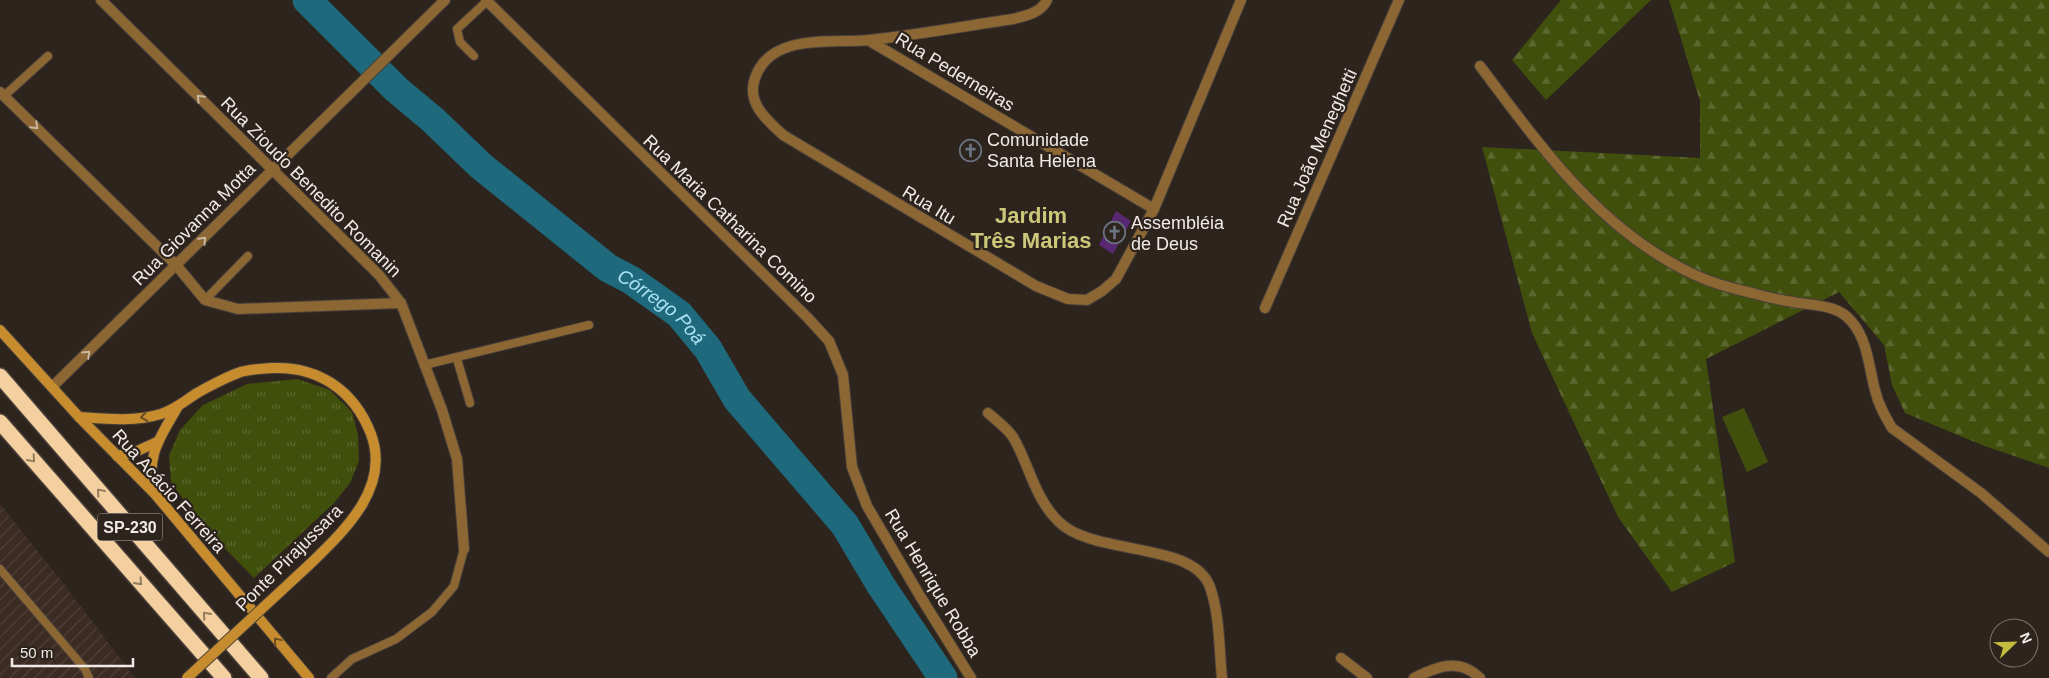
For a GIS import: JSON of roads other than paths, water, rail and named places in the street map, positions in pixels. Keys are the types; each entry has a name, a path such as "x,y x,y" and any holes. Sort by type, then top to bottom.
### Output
{"highway":[{"name":"SP-230","path":"0,376 261,678"},
{"name":"SP-230","path":"0,422 224,678"}],"main road":[{"name":"Rua Acácio Ferreira","path":"0,330 79,417 155,494 309,678"},
{"name":"Ponte Pirajussara","path":"79,417 126,420 161,414 177,408 196,394 240,372 269,368 292,368 319,375 343,390 352,400 368,425 372,438 375,467 368,493 354,519 309,565 188,678"},
{"name":"Ponte Pirajussara","path":"155,494 150,477 151,459 157,442 177,408"},
{"path":"118,456 135,452 157,442"}],"street":[{"name":"Rua Zioudo Benedito Romanin","path":"101,0 379,275 401,303 442,410 457,459 464,549"},
{"name":"Rua Giovanna Motta","path":"52,387 446,0"},
{"name":"Rua Maria Catharina Comino","path":"487,0 808,317 829,342 843,375 852,467 867,506"},
{"path":"868,40 1013,19 1033,14 1045,5 1047,0"},
{"name":"Rua Itu","path":"868,40 818,41 795,45 771,55 759,67 753,83 754,101 762,116 783,135 969,248 1036,286 1068,299 1087,300 1102,291 1116,279 1154,209 1241,0"},
{"name":"Rua João Meneghetti","path":"1265,308 1399,0"},
{"name":"Rua Pederneiras","path":"868,40 1154,209"},
{"path":"1480,66 1557,166 1616,226 1654,253 1696,275 1749,293 1794,303 1821,305 1840,312 1852,322 1862,339 1869,360 1880,406 1892,428 1981,492 2049,552"},
{"path":"2,94 177,266 206,300 238,309 401,303"},
{"path":"988,413 1012,436 1044,503 1059,522 1078,534 1104,544 1177,558 1198,570 1209,585 1214,605 1222,678"},
{"name":"Rua Henrique Robba","path":"867,506 920,596 972,678"},
{"path":"1341,658 1367,678"},
{"path":"1414,678 1437,667 1450,664 1464,667 1480,678"}],"lane":[{"path":"474,56 460,42 457,28 487,0"},
{"path":"2,94 48,56"},
{"path":"206,300 248,256"},
{"path":"424,365 457,359 589,325"},
{"path":"457,359 470,403"},
{"path":"331,678 352,658 396,638 432,612 454,586 464,549"},
{"path":"0,569 85,669 89,678"}],"waterway":[{"name":"Córrego Poá","path":"307,0 396,89 433,120 481,166 608,268 631,280 679,314 708,349 737,399 845,525 880,584 943,678"}],"place":[{"name":"Comunidade Santa Helena","path":"971,150"},
{"name":"Assembléia de Deus","path":"1115,233"}],"district":[{"name":"Jardim Três Marias","path":"1031,228"}]}
